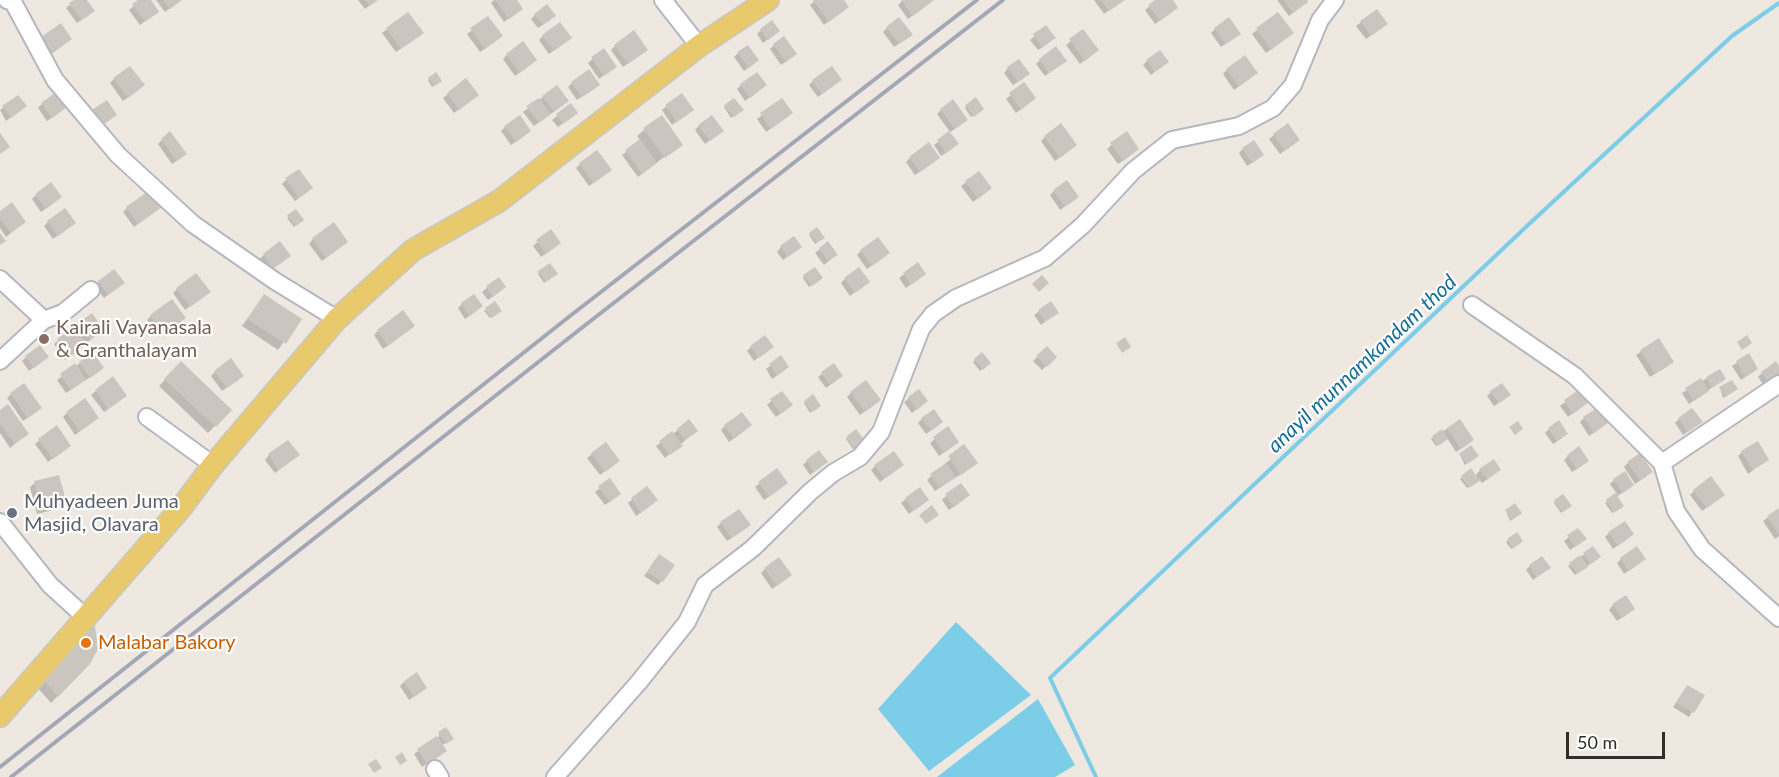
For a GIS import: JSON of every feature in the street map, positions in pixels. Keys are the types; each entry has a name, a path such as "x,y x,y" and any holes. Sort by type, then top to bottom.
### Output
{"main road":[{"path":"0,716 84,616 181,508 213,465 337,319 413,250 499,201 699,46 768,0"}],"street":[{"path":"7,0 13,2 55,80 118,155 193,224 275,282 337,319"},
{"path":"663,0 699,46"},
{"path":"555,777 639,682 680,630 705,585 753,549 810,492 833,473 860,457 881,432 921,329 933,314 956,298 1045,258 1083,225 1133,171 1172,140 1239,126 1273,108 1293,85 1320,20 1335,0"},
{"path":"0,279 44,320"},
{"path":"0,362 44,320 63,313 90,290"},
{"path":"1472,305 1575,376 1662,463 1676,511 1702,549 1779,618"},
{"path":"1662,463 1779,384"},
{"path":"147,417 213,465"},
{"path":"0,522 50,585 84,616"}],"water":[{"path":"956,622 1031,695 929,771 878,709"},
{"path":"1038,699 1075,765 1055,777 937,777"}],"building":[{"path":"74,0 87,0 95,11 82,20 69,3"},
{"path":"138,0 151,0 159,12 145,22 132,4"},
{"path":"163,0 182,0 170,9"},
{"path":"365,0 378,0 370,6"},
{"path":"495,0 517,0 523,9 509,19"},
{"path":"813,0 844,0 849,7 829,22"},
{"path":"901,0 934,0 913,16"},
{"path":"1101,0 1125,0 1109,11"},
{"path":"1155,0 1173,0 1178,8 1160,21 1148,5"},
{"path":"1284,0 1307,0 1308,2 1293,13"},
{"path":"547,4 556,16 543,25 534,14"},
{"path":"1377,9 1388,24 1371,36 1360,21"},
{"path":"408,12 424,33 401,49 386,28"},
{"path":"1278,12 1294,33 1271,50 1256,28"},
{"path":"488,16 503,36 485,49 470,28"},
{"path":"899,17 913,35 899,44 886,27"},
{"path":"1229,17 1241,34 1226,44 1214,28"},
{"path":"772,20 780,31 768,40 760,29"},
{"path":"560,22 572,38 554,51 542,35"},
{"path":"61,23 72,39 53,53 41,37"},
{"path":"1046,25 1056,38 1042,47 1033,34"},
{"path":"1083,29 1099,50 1085,61 1069,39"},
{"path":"634,30 648,50 628,64 614,45"},
{"path":"784,36 797,54 786,62 773,44"},
{"path":"523,41 537,60 520,73 506,54"},
{"path":"748,45 759,60 749,68 737,52"},
{"path":"1056,46 1067,61 1049,73 1039,59"},
{"path":"604,48 617,67 604,76 591,57"},
{"path":"1160,50 1169,62 1155,72 1146,60"},
{"path":"1245,55 1258,73 1239,86 1226,69"},
{"path":"1019,59 1030,74 1018,82 1007,67"},
{"path":"130,66 145,85 128,98 113,78"},
{"path":"832,66 842,80 822,94 812,80"},
{"path":"589,69 600,85 582,97 571,82"},
{"path":"436,72 442,81 435,86 428,78"},
{"path":"757,72 767,85 750,98 740,84"},
{"path":"466,78 479,95 459,110 447,93"},
{"path":"1024,82 1036,98 1021,110 1009,93"},
{"path":"557,85 569,101 554,112 542,96"},
{"path":"59,90 70,105 52,118 41,103"},
{"path":"682,93 694,110 677,122 665,105"},
{"path":"18,95 27,106 11,118 2,106"},
{"path":"976,97 984,109 974,117 965,105"},
{"path":"539,98 551,114 539,123 526,106"},
{"path":"734,98 744,110 734,117 724,105"},
{"path":"782,98 793,113 771,129 760,113"},
{"path":"953,99 968,120 955,129 940,109"},
{"path":"107,100 117,115 100,127 89,112"},
{"path":"571,103 578,113 563,124 556,114"},
{"path":"520,115 531,131 516,142 504,126"},
{"path":"662,115 683,145 665,158 643,128"},
{"path":"712,115 724,131 710,141 698,125"},
{"path":"1061,123 1077,145 1060,158 1044,136"},
{"path":"1288,123 1300,140 1285,151 1273,134"},
{"path":"170,131 187,154 177,161 161,139"},
{"path":"949,131 959,144 946,153 937,140"},
{"path":"1127,131 1139,149 1123,161 1110,143"},
{"path":"0,133 10,147 0,154"},
{"path":"640,139 657,163 642,174 625,150"},
{"path":"1254,140 1264,155 1252,163 1242,148"},
{"path":"929,142 940,158 920,172 909,157"},
{"path":"597,150 612,170 594,183 579,163"},
{"path":"299,169 313,188 299,198 285,178"},
{"path":"979,171 992,188 978,199 965,181"},
{"path":"1067,180 1079,197 1065,207 1053,190"},
{"path":"51,182 62,197 46,209 35,194"},
{"path":"150,190 162,207 138,224 126,207"},
{"path":"12,202 26,222 11,233 0,219 0,211"},
{"path":"65,208 76,223 58,236 47,221"},
{"path":"296,209 304,220 296,226 287,215"},
{"path":"334,222 348,242 326,258 312,238"},
{"path":"817,227 825,238 817,243 809,233"},
{"path":"551,229 561,243 546,254 536,240"},
{"path":"0,233 6,241 0,245"},
{"path":"794,236 802,247 788,257 780,246"},
{"path":"878,237 890,253 872,266 860,250"},
{"path":"280,241 291,256 273,269 263,254"},
{"path":"828,241 838,255 828,261 819,248"},
{"path":"918,262 926,274 911,285 903,273"},
{"path":"550,263 558,274 546,282 538,271"},
{"path":"815,267 823,278 812,286 803,275"},
{"path":"859,267 870,282 855,293 844,278"},
{"path":"114,269 125,283 108,295 98,281"},
{"path":"196,273 211,292 190,307 176,288"},
{"path":"1042,275 1049,283 1039,292 1032,284"},
{"path":"499,277 506,287 493,297 486,286"},
{"path":"264,294 302,319 286,344 247,319"},
{"path":"474,294 483,306 470,316 461,303"},
{"path":"172,299 186,318 163,334 150,315"},
{"path":"495,301 502,311 492,318 485,308"},
{"path":"1051,301 1059,313 1045,322 1038,310"},
{"path":"403,310 415,326 388,346 377,330"},
{"path":"92,313 104,330 90,340 78,323"},
{"path":"74,327 87,344 70,357 57,339"},
{"path":"765,335 774,347 759,358 750,346"},
{"path":"1747,335 1752,343 1742,350 1737,342"},
{"path":"1125,337 1131,347 1122,353 1116,343"},
{"path":"1659,338 1674,362 1655,374 1640,350"},
{"path":"40,345 49,357 34,368 25,356"},
{"path":"1047,346 1057,357 1047,367 1036,356"},
{"path":"93,352 104,368 90,378 79,362"},
{"path":"982,352 991,363 983,370 974,359"},
{"path":"1749,353 1758,369 1745,377 1736,361"},
{"path":"781,355 789,367 777,376 769,364"},
{"path":"231,358 244,376 227,388 214,371"},
{"path":"181,361 232,410 216,427 164,379"},
{"path":"1776,361 1779,366 1779,380 1771,386 1761,372"},
{"path":"75,363 86,379 71,390 60,374"},
{"path":"834,363 843,376 830,385 821,372"},
{"path":"1720,369 1726,379 1712,388 1706,377"},
{"path":"113,376 127,396 108,409 95,390"},
{"path":"1701,378 1709,391 1694,401 1685,388"},
{"path":"866,380 881,400 865,412 850,392"},
{"path":"1732,380 1738,389 1725,397 1719,387"},
{"path":"24,383 42,408 28,418 10,393"},
{"path":"1502,383 1511,395 1499,403 1490,391"},
{"path":"919,389 928,401 917,410 908,397"},
{"path":"1580,389 1589,402 1573,414 1564,400"},
{"path":"782,391 793,405 781,414 770,399"},
{"path":"813,394 821,406 813,412 804,401"},
{"path":"85,398 99,418 80,431 66,412"},
{"path":"8,404 29,434 15,444 0,424 0,410"},
{"path":"1597,408 1608,423 1594,433 1583,417"},
{"path":"1692,408 1703,422 1688,432 1678,418"},
{"path":"934,409 943,422 931,431 921,418"},
{"path":"742,412 752,425 734,439 724,425"},
{"path":"689,419 698,431 685,440 677,429"},
{"path":"1460,419 1474,440 1461,449 1447,428"},
{"path":"1559,420 1568,434 1557,441 1548,428"},
{"path":"1518,421 1523,429 1515,435 1509,427"},
{"path":"57,425 71,446 53,459 38,439"},
{"path":"948,426 959,442 944,453 933,437"},
{"path":"856,429 865,441 855,449 846,437"},
{"path":"1442,429 1448,439 1438,446 1432,436"},
{"path":"672,431 683,446 670,455 659,441"},
{"path":"288,440 300,455 279,470 268,454"},
{"path":"1758,441 1769,460 1753,470 1741,451"},
{"path":"606,442 620,461 605,472 591,453"},
{"path":"964,444 978,463 961,475 948,456"},
{"path":"1471,445 1479,456 1467,464 1459,454"},
{"path":"1579,446 1589,461 1577,469 1567,455"},
{"path":"819,450 828,462 814,472 806,460"},
{"path":"894,451 904,465 884,479 874,465"},
{"path":"1640,453 1653,472 1640,480 1627,462"},
{"path":"1494,459 1501,470 1487,479 1479,469"},
{"path":"946,463 956,477 940,488 930,474"},
{"path":"777,468 788,483 769,497 758,482"},
{"path":"1471,468 1480,481 1469,488 1461,476"},
{"path":"1625,471 1634,485 1623,493 1613,479"},
{"path":"59,475 67,504 42,511 34,481"},
{"path":"1711,476 1725,495 1707,508 1693,490"},
{"path":"610,478 621,494 610,502 598,486"},
{"path":"961,483 970,495 954,507 945,494"},
{"path":"647,486 658,500 641,513 631,498"},
{"path":"920,487 929,500 914,511 905,498"},
{"path":"1615,493 1624,506 1614,513 1606,500"},
{"path":"1563,494 1572,506 1563,512 1554,500"},
{"path":"1515,503 1522,513 1512,520 1505,510"},
{"path":"932,505 939,515 926,524 919,515"},
{"path":"1779,508 1779,535 1767,516"},
{"path":"739,509 751,525 732,538 720,522"},
{"path":"1625,521 1634,534 1618,546 1608,532"},
{"path":"1578,528 1587,539 1575,547 1567,535"},
{"path":"1517,532 1523,541 1513,549 1507,539"},
{"path":"1593,546 1601,557 1591,564 1583,553"},
{"path":"1637,546 1646,559 1629,571 1620,558"},
{"path":"659,554 675,565 663,582 647,572"},
{"path":"1580,555 1588,567 1577,574 1569,563"},
{"path":"1542,556 1551,568 1537,577 1529,565"},
{"path":"779,557 792,575 777,586 764,568"},
{"path":"1626,595 1635,609 1622,618 1612,604"},
{"path":"95,626 98,649 90,664 58,697 42,678 74,637"},
{"path":"417,672 427,688 414,697 404,681"},
{"path":"1687,685 1705,695 1694,713 1676,703"},
{"path":"446,727 454,739 446,744 438,732"},
{"path":"437,736 447,751 427,764 417,749"},
{"path":"402,752 407,761 400,765 395,757"},
{"path":"376,759 382,768 374,773 368,764"}],"waterway":[{"name":"anayil munnamkandam thod","path":"1096,777 1050,678 1528,225 1732,36 1779,3"}],"railway":[{"path":"0,767 570,316 977,0"},
{"path":"11,777 1003,0"}],"place":[{"name":"Kairali Vayanasala & Granthalayam","path":"44,339"},
{"name":"Muhyadeen Juma Masjid, Olavara","path":"12,513"},
{"name":"Malabar Bakory","path":"86,643"}]}
